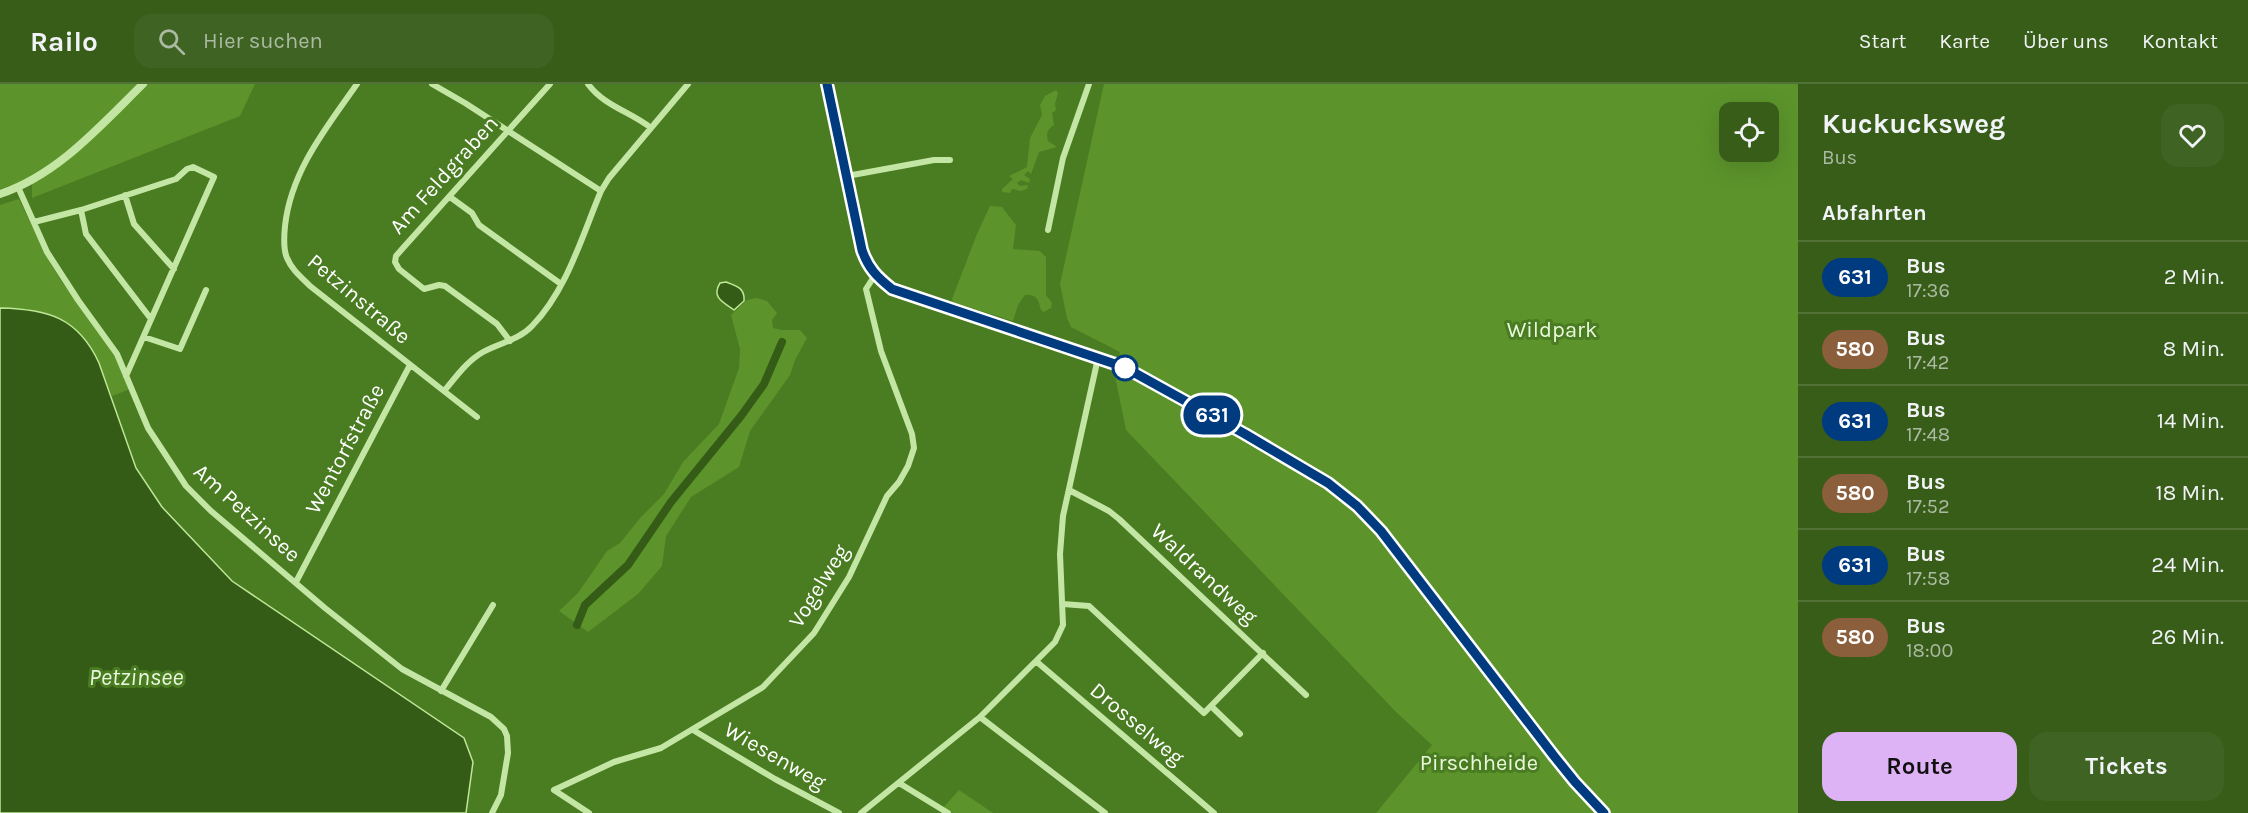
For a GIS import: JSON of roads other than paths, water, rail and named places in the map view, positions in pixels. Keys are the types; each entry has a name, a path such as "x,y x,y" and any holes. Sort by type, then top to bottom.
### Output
{"main road":[{"path":"827,84 862,250 875,276 892,289 1124,367 1328,483 1357,506 1397,551 1575,782 1604,813"}],"street":[{"path":"0,194 44,173 62,160 144,84"},
{"name":"Petzinstraße","path":"357,84 327,127 294,186 287,211 284,237 285,255 292,269 310,286 477,417"},
{"path":"432,84 509,130 601,190"},
{"name":"Am Feldgraben","path":"510,341 497,324 445,286 439,285 424,289 399,269 395,262 396,256 550,84"},
{"path":"588,84 593,92 624,113 636,116 651,128"},
{"path":"444,391 466,365 483,352 510,341 531,327 561,284 601,190 688,84"},
{"path":"1048,230 1064,158 1089,84"},
{"path":"847,176 934,160 950,160"},
{"path":"34,222 81,210 176,179 187,169 193,167 214,177 126,376"},
{"name":"Am Petzinsee","path":"18,187 53,264 117,354 148,428 186,486 211,511 402,669 499,723 507,736 508,753 501,795 492,813"},
{"path":"125,195 134,224 174,269"},
{"path":"450,197 472,213 479,225 561,284"},
{"path":"81,210 86,234 151,319"},
{"name":"Vogelweg","path":"589,813 554,790 614,762 661,748 763,687 814,633 849,577 887,496 908,466 914,448 912,434 881,351 866,289 875,276"},
{"path":"144,337 180,349 206,290"},
{"path":"861,813 980,717 1055,642 1063,625 1060,554 1063,516 1098,357"},
{"name":"Wentorfstraße","path":"296,582 410,365"},
{"name":"Waldrandweg","path":"1069,490 1109,511 1119,519 1306,695"},
{"path":"1063,604 1089,606 1204,713 1263,653"},
{"path":"441,691 493,605"},
{"name":"Drosselweg","path":"1036,662 1214,813"},
{"path":"1211,706 1240,734"},
{"path":"980,717 1105,813"},
{"name":"Wiesenweg","path":"693,730 775,779 839,813"},
{"path":"899,783 948,813"}],"water":[{"path":"726,282 737,286 743,293 744,301 734,310 722,302 718,296 720,283"},
{"name":"Petzinsee","path":"0,308 46,314 71,326 81,335 91,347 99,363 136,468 162,507 232,581 464,738 473,762 466,813 0,813"}],"waterway":[{"path":"577,625 585,605 628,565 671,502 741,416 764,384 782,342"}],"park label":[{"name":"Wildpark","path":"1552,330"},
{"name":"Pirschheide","path":"1479,763"}]}
